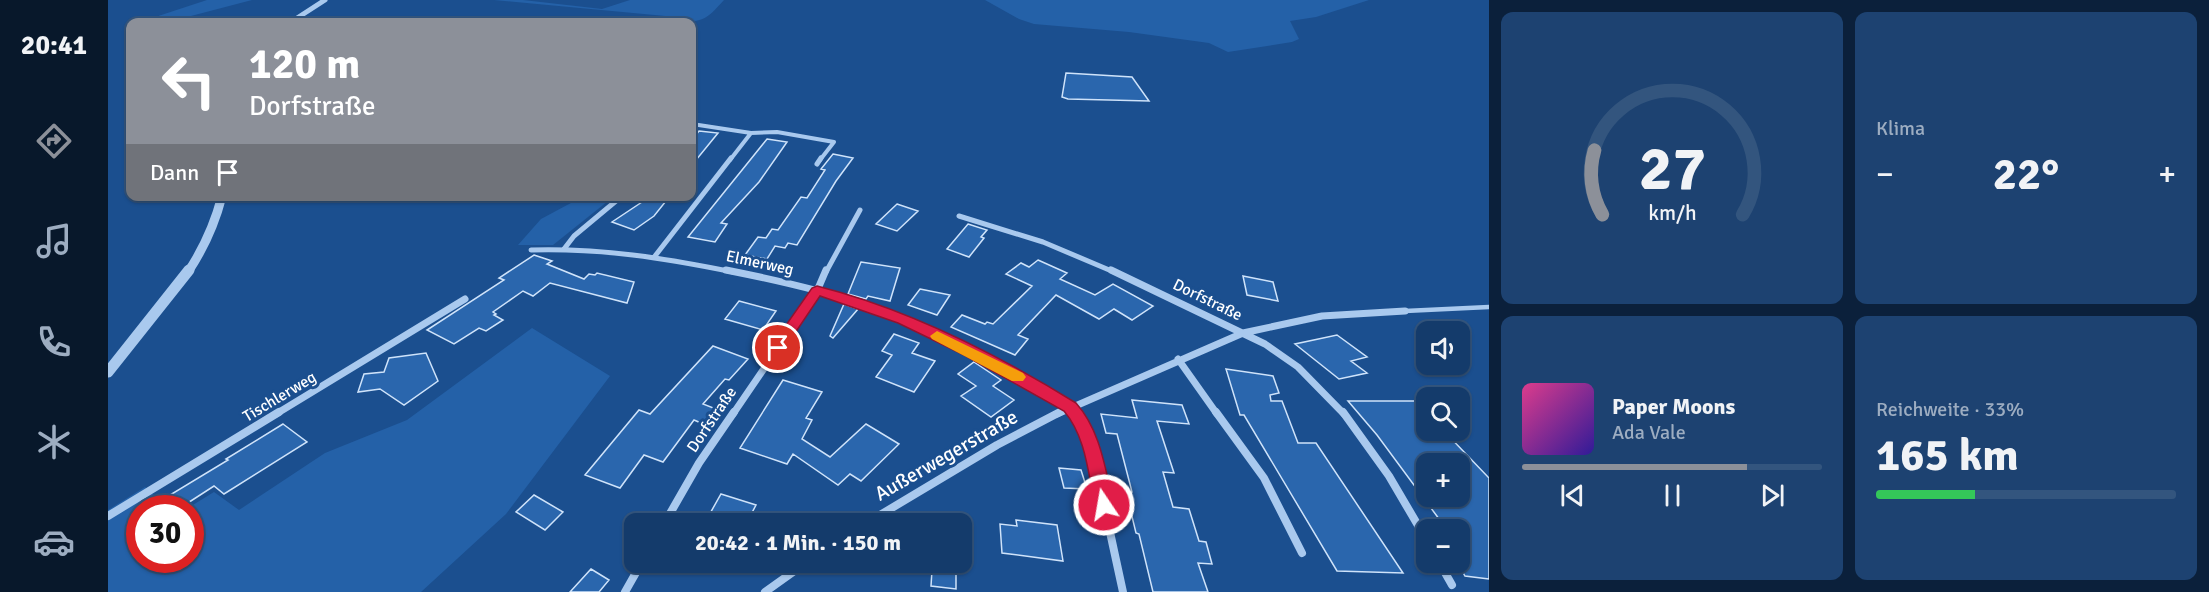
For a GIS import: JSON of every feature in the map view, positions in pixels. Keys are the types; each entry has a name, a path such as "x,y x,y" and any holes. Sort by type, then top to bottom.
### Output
{"street":[{"path":"297,18 325,0"},
{"path":"696,124 742,130 750,134 777,132 834,142 817,164"},
{"path":"655,256 750,134"},
{"path":"108,372 178,284 196,257 214,226 221,201"},
{"path":"564,249 574,236 616,201"},
{"name":"Dorfstraße","path":"670,513 699,463 817,291 824,273 860,210"},
{"name":"Dorfstraße","path":"959,216 1018,232 1059,247 1243,333"},
{"name":"Elmerweg","path":"531,250 564,249 655,256 817,291 903,319 969,351 1070,407 1081,419 1090,440 1123,592"},
{"name":"Tischlerweg","path":"108,516 465,299"},
{"name":"Außerwegerstraße","path":"883,513 987,450 1070,407 1243,333 1322,316 1405,311"},
{"path":"1243,333 1296,366 1334,403 1392,481 1416,522"},
{"path":"1178,359 1264,478 1302,553"},
{"path":"625,592 636,573"},
{"path":"765,592 792,573"},
{"path":"1445,573 1452,585"}],"lane":[{"path":"1405,311 1489,307"}],"shaded area":[{"path":"207,0 252,0 183,18 152,18"},
{"path":"494,0 523,0 602,9 630,0 724,0 706,17 697,21 696,18"},
{"path":"985,0 1369,0 1316,17 1290,21 1299,39 1292,42 1228,52 1209,43 1129,32 1034,24 1019,19"},
{"path":"575,201 608,201 553,245 518,245 541,219"},
{"path":"532,328 610,376 506,514 421,592 108,592 108,510 126,499 126,573 204,573 204,498 214,492 239,510 325,453 407,420"},
{"path":"145,487 154,495 132,495"}],"building":[{"path":"1066,73 1132,77 1149,101 1062,97"},
{"path":"699,131 718,133 696,160 696,135"},
{"path":"767,139 787,142 759,182 721,223 727,224 715,242 688,237"},
{"path":"833,154 853,158 836,181 797,245 788,243 785,248 775,246 767,259 745,255 758,237 766,238 772,229 778,230 801,197 807,198 825,170 821,169"},
{"path":"666,201 654,216 634,230 612,222 642,202"},
{"path":"897,204 918,211 897,231 876,224"},
{"path":"968,224 987,230 981,237 984,238 969,257 947,249"},
{"path":"534,255 552,261 547,264 584,279 589,274 597,273 634,282 627,303 550,283 533,296 523,291 493,312 503,320 486,331 479,328 454,344 427,330 504,280 499,278"},
{"path":"1038,260 1067,273 1060,279 1095,295 1113,284 1153,306 1132,320 1114,309 1099,319 1056,295 1018,335 1028,339 1015,355 951,327 962,315 985,324 987,322 993,324 1032,286 1006,274 1021,263 1029,267"},
{"path":"861,262 900,268 890,301 868,296 866,299 848,294"},
{"path":"1243,276 1273,282 1278,301 1247,295"},
{"path":"920,289 950,295 937,315 908,305"},
{"path":"739,301 776,311 763,330 725,319"},
{"path":"844,304 858,309 833,338 830,336"},
{"path":"894,334 919,343 912,353 935,361 914,392 876,377 892,355 882,351"},
{"path":"1337,335 1367,357 1351,361 1367,373 1339,379 1295,344"},
{"path":"713,346 748,359 729,380 725,379 703,404 721,411 708,426 694,420 663,462 644,455 620,488 585,475 639,410 650,414"},
{"path":"426,353 438,381 404,405 380,389 358,392 364,374 384,372 389,358"},
{"path":"974,362 1001,380 993,386 1014,400 991,417 961,396 976,386 958,374"},
{"path":"1226,369 1273,376 1279,393 1270,395 1271,401 1282,401 1298,443 1316,443 1403,573 1337,571 1244,415 1240,415"},
{"path":"783,380 822,392 806,418 812,420 802,439 830,457 866,424 899,444 861,481 850,474 838,485 793,454 787,464 740,448"},
{"path":"1132,400 1182,405 1189,424 1157,421 1174,473 1163,472 1173,507 1189,509 1199,541 1206,542 1212,564 1198,563 1208,592 1153,592 1126,492 1132,492 1117,434 1106,433 1101,414 1137,418"},
{"path":"1348,401 1416,401 1416,441 1454,441 1465,453 1416,453 1416,488 1377,435"},
{"path":"283,424 307,442 224,494 214,486 200,495 170,495 228,460 226,459"},
{"path":"1470,458 1489,478 1489,579 1465,576 1463,573 1470,573 1470,519 1439,519 1430,507 1470,507"},
{"path":"1059,468 1081,470 1087,489 1064,488"},
{"path":"721,494 756,505 752,513 710,513"},
{"path":"534,495 563,512 545,530 516,512"},
{"path":"1016,520 1057,525 1063,561 1002,553 1000,524 1017,526"},
{"path":"591,569 609,580 599,592 570,592"},
{"path":"932,573 956,573 956,589 931,586"}],"slow traffic":[{"path":"937,336 1018,377"}],"route":[{"path":"778,348 817,291 903,319 969,351 1070,407 1081,419 1090,440 1104,505"}]}
